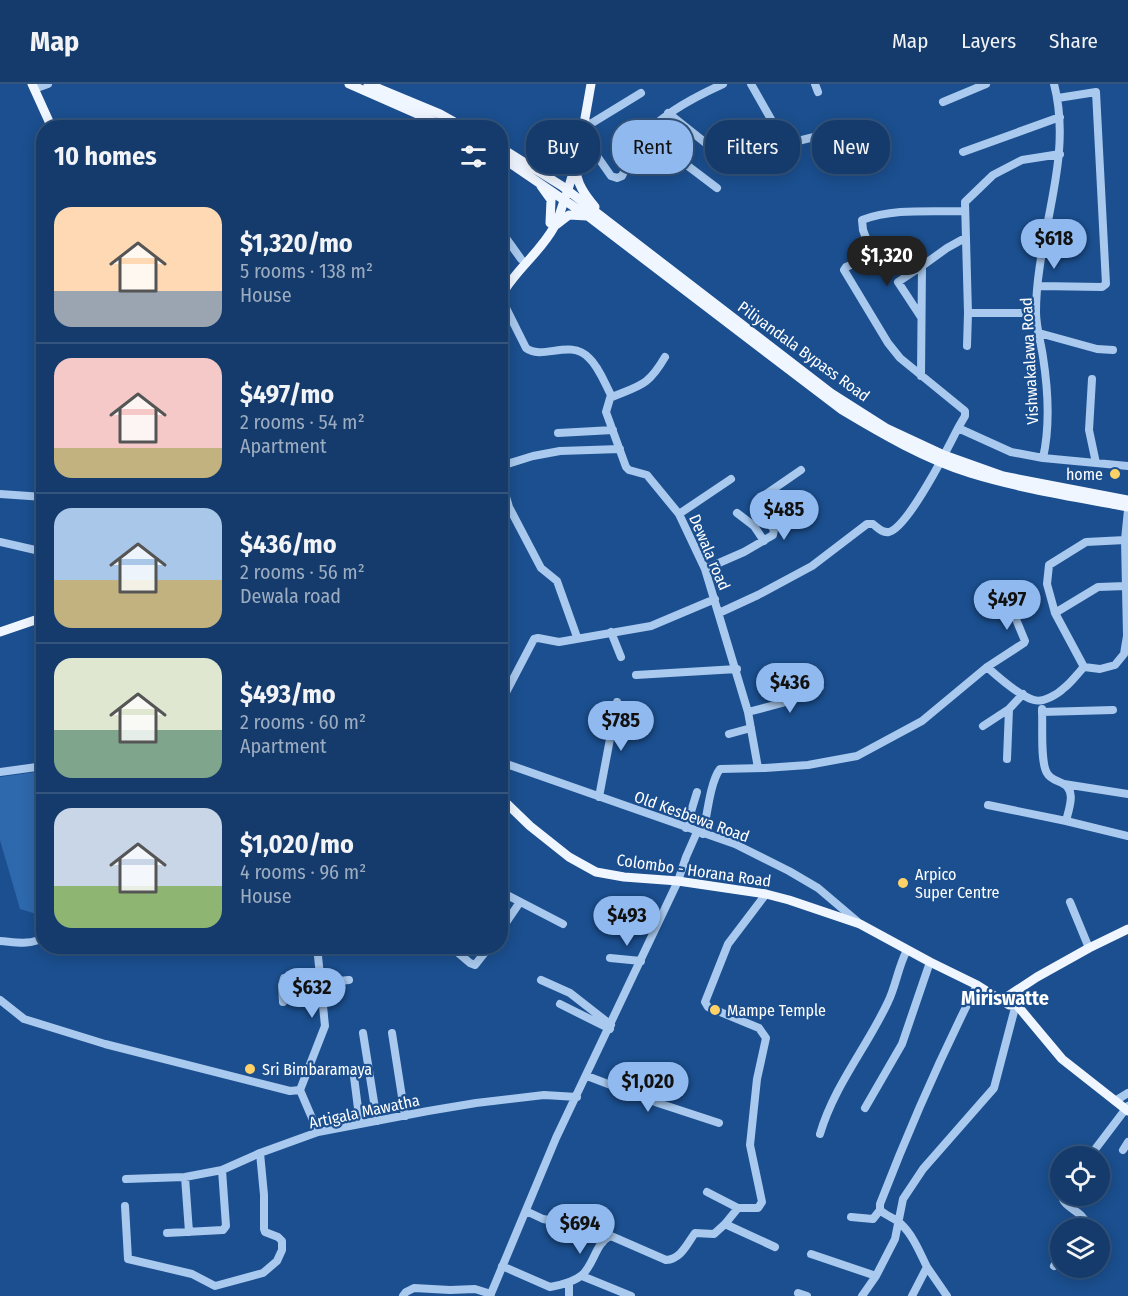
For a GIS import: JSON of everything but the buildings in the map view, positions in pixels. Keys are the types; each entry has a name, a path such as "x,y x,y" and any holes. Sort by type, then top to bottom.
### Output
{"main road":[{"path":"349,84 431,120"},
{"path":"368,84 451,120"},
{"path":"586,120 591,84"},
{"path":"33,86 48,120"},
{"name":"Piliyandala Bypass Road","path":"508,152 526,163"},
{"name":"Piliyandala Bypass Road","path":"508,162 604,219 831,393 886,428 969,473 1030,489 1128,508"},
{"name":"Piliyandala Bypass Road","path":"540,174 589,217 842,410 886,436 943,459 1003,476 1128,500"},
{"path":"508,286 518,270 536,252 551,226 569,174"},
{"path":"577,174 584,194 604,219"},
{"path":"537,181 550,200 551,226"},
{"path":"508,274 551,226 569,215 589,217"},
{"path":"0,632 36,619"},
{"name":"Colombo - Horana Road","path":"508,805 561,851 596,872 766,894 860,924 977,985 1009,1005 1016,1004"},
{"path":"1002,1000 1037,977 1128,929"},
{"path":"1016,1004 1062,1059 1127,1109"}],"street":[{"path":"33,86 48,84"},
{"path":"661,120 668,113 696,96 723,84"},
{"path":"751,84 784,142 790,143 812,138"},
{"path":"943,102 986,84"},
{"name":"Vishwakalawa Road","path":"1043,458 1046,445 1046,380 1036,314 1038,286 1060,154 1060,117 1054,84"},
{"path":"1038,286 1102,287 1106,284 1096,92 1058,98"},
{"path":"598,120 641,93"},
{"path":"668,113 705,142"},
{"path":"963,152 1060,117"},
{"path":"967,346 965,202 993,175 1022,160 1060,154"},
{"path":"600,163 611,176 617,178 623,174"},
{"path":"693,170 717,188"},
{"path":"719,613 812,566 867,524 873,524 882,532 887,533 896,529 943,459 965,416 965,411 900,358 888,343 844,270 872,254 863,230 862,220 871,216 907,212 964,211"},
{"path":"922,318 896,283 965,238"},
{"path":"508,241 521,259"},
{"path":"921,376 922,266"},
{"path":"508,311 526,348 536,352 567,348 579,351 590,358 612,398 644,384 656,373 665,357"},
{"path":"968,313 1036,314"},
{"path":"1040,333 1097,349 1113,350"},
{"path":"1092,379 1089,430 1096,463"},
{"name":"Dewala road","path":"612,398 606,412 626,467 647,475 679,514 705,569 716,599 748,712 759,768"},
{"path":"958,429 1011,452 1043,458 1128,466"},
{"path":"558,433 613,430"},
{"path":"508,464 560,451 620,449"},
{"path":"705,569 744,552 773,535 774,530 762,512 760,497 801,470"},
{"path":"679,514 731,479"},
{"path":"0,494 36,496"},
{"path":"508,504 541,568 557,581 577,638"},
{"path":"1084,667 1100,669 1115,665 1124,654 1127,636 1125,540 1128,508"},
{"path":"736,513 754,526 764,541"},
{"path":"1084,667 1055,613 1047,584 1049,565 1086,542 1125,540"},
{"path":"0,542 36,550"},
{"path":"1055,613 1098,587 1126,586"},
{"path":"508,689 534,639 559,642 651,626 716,599"},
{"path":"403,1296 414,1288 475,1289 491,1295 556,1138 641,961 678,881 686,857 700,833 718,771 808,765 857,756 922,721 987,667 1025,641 1013,612"},
{"path":"611,632 621,657"},
{"path":"987,667 1004,682 1023,694 1034,700 1043,700 1066,687 1084,667"},
{"path":"636,675 736,669"},
{"path":"748,712 782,703 820,687"},
{"path":"983,726 1009,709 1023,694"},
{"path":"1043,700 1046,773 1054,781 1064,784 1128,794"},
{"path":"599,797 617,702"},
{"path":"1007,759 1009,709"},
{"path":"1042,712 1113,710"},
{"path":"729,734 751,728"},
{"name":"Old Kesbewa Road","path":"508,764 735,844 789,870 818,888 860,924"},
{"path":"0,772 36,767"},
{"path":"1064,784 1070,789 1071,796 1066,821"},
{"path":"686,828 697,792"},
{"path":"988,805 1128,837"},
{"path":"708,1192 738,1208 758,1208 762,1202 750,1145 757,1079 766,1038 759,1028 708,1007 705,997 728,944 766,894"},
{"path":"508,896 563,924"},
{"path":"508,920 520,902"},
{"path":"1070,902 1089,948"},
{"path":"0,941 36,942"},
{"path":"820,1134 830,1106 889,1002 907,950"},
{"path":"318,954 325,1026 300,1090 318,1132"},
{"path":"461,954 475,965 484,954"},
{"path":"610,958 641,961"},
{"path":"865,1108 902,1044 930,962"},
{"path":"283,1002 284,978 326,975 339,981 349,980"},
{"path":"541,980 570,993 610,1027"},
{"path":"851,1216 873,1220 880,1210 880,1204 900,1151 977,985"},
{"path":"0,1000 24,1018 105,1044 290,1091 300,1090"},
{"path":"560,1004 610,1027"},
{"path":"862,1296 876,1276 895,1239 903,1199 923,1168 994,1088 1016,1004"},
{"path":"363,1033 377,1121"},
{"path":"392,1033 405,1116"},
{"path":"353,1069 360,1124"},
{"path":"587,1076 719,1123"},
{"path":"1115,1101 1128,1093"},
{"name":"Artigala Mawatha","path":"126,1179 186,1177 222,1170 260,1153 318,1132 360,1124 476,1103 533,1096 577,1097"},
{"path":"1098,1146 1127,1109"},
{"path":"1122,1150 1128,1142"},
{"path":"125,1206 128,1259 192,1274 215,1286 239,1278 260,1275 277,1261 282,1250 282,1241 265,1232 264,1229 260,1153"},
{"path":"167,1233 224,1230 222,1170"},
{"path":"186,1177 189,1232"},
{"path":"1069,1206 1085,1218"},
{"path":"502,1266 550,1287 569,1282 582,1276 603,1242 611,1236 666,1260 671,1260 679,1256 695,1233 714,1234 738,1208"},
{"path":"880,1210 900,1222 907,1230 927,1267 947,1296"},
{"path":"526,1211 603,1242"},
{"path":"725,1224 775,1247"},
{"path":"811,1254 876,1276"},
{"path":"912,1296 927,1267"},
{"path":"582,1276 631,1296"},
{"path":"569,1282 569,1296"},
{"path":"798,1293 807,1296"}],"shaded area":[{"path":"36,772 36,914 20,909 0,840 0,777"}],"place":[{"name":"home","path":"1115,474"},
{"name":"Arpico Super Centre","path":"903,883"},
{"name":"Mampe Temple","path":"715,1010"},
{"name":"Sri Bimbaramaya","path":"250,1069"}],"district":[{"name":"Miriswatte","path":"1005,998"}]}
